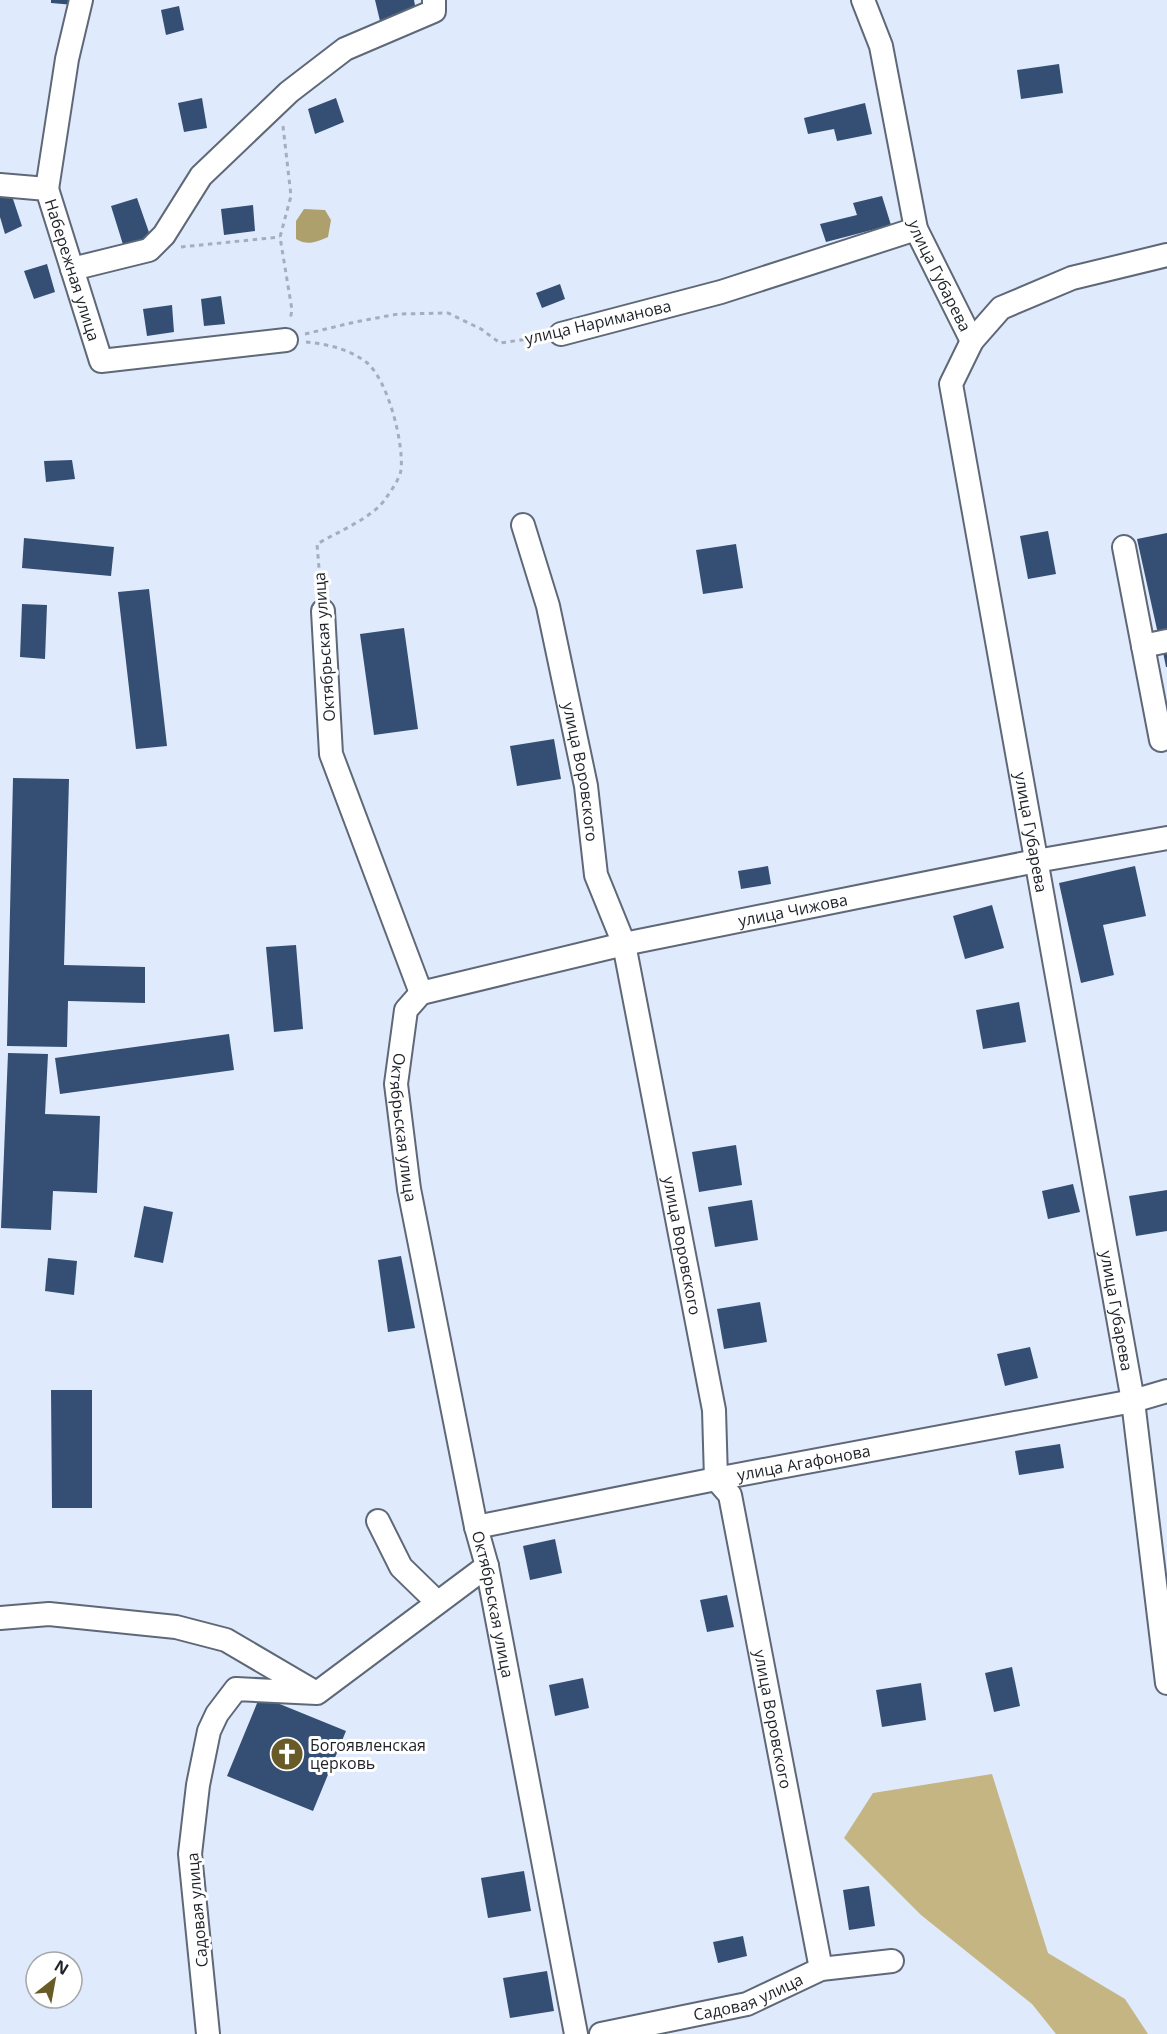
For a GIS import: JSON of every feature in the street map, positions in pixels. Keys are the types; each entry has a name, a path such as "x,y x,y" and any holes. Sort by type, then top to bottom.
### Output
{"street":[{"path":"47,189 67,59 81,0"},
{"path":"72,269 149,250 164,235 201,176 279,101 345,49 434,11 434,0"},
{"name":"улица Губарева","path":"863,0 881,46 916,229 972,342 951,384 1159,1547 1167,1683"},
{"name":"Набережная улица","path":"0,184 47,189 101,361 286,340"},
{"name":"улица Нариманова","path":"561,334 721,291 916,229"},
{"path":"972,342 1001,308 1072,278 1167,255"},
{"name":"улица Воровского","path":"523,525 548,606 585,786 596,875 624,944 714,1410 716,1479 730,1495 820,1969"},
{"path":"1124,547 1161,740"},
{"name":"Октябрьская улица","path":"323,611 331,754 422,993 406,1010 396,1084 409,1189 476,1527 487,1566 576,2034"},
{"path":"1143,646 1167,641"},
{"name":"улица Чижова","path":"422,993 624,944 1036,861 1167,838"},
{"name":"улица Агафонова","path":"476,1527 716,1479 1133,1401 1167,1391"},
{"path":"378,1521 401,1567 437,1602"},
{"path":"0,1617 49,1614 176,1628 226,1641 317,1693 487,1566"},
{"name":"Садовая улица","path":"208,2034 190,1854 198,1785 209,1731 217,1714 236,1689 317,1693"},
{"name":"Садовая улица","path":"601,2034 747,2004 820,1969 892,1961"}],"path":[{"path":"279,101 291,196 280,237 292,310 286,340"},
{"path":"149,250 280,237"},
{"name":"улица Нариманова","path":"286,340 355,322 398,314 448,313 481,329 500,344 561,334"},
{"name":"Октябрьская улица","path":"286,340 327,344 349,352 367,363 380,378 392,408 399,451 401,471 385,500 369,515 317,544 323,611"}],"shaded area":[{"path":"304,209 325,210 331,220 328,237 308,243 296,239 296,221"},
{"path":"992,1774 1048,1953 1125,1999 1148,2034 1056,2034 1032,2004 921,1915 844,1838 873,1793"}],"building":[{"path":"51,0 75,0 74,5 51,3"},
{"path":"375,0 414,0 416,11 380,21"},
{"path":"179,6 184,30 166,35 161,10"},
{"path":"1059,64 1063,93 1021,99 1017,70"},
{"path":"202,98 207,128 184,132 178,103"},
{"path":"336,98 344,122 315,134 308,109"},
{"path":"865,103 872,134 837,141 834,129 808,134 804,118"},
{"path":"11,193 22,226 5,234 0,217 0,197"},
{"path":"882,196 891,225 826,242 820,224 857,215 853,203"},
{"path":"137,198 152,241 125,251 111,206"},
{"path":"253,205 255,231 224,235 221,209"},
{"path":"47,264 55,292 34,299 24,271"},
{"path":"560,284 565,299 542,308 536,293"},
{"path":"221,296 225,324 204,326 201,299"},
{"path":"172,305 174,332 147,336 143,309"},
{"path":"72,460 75,479 46,482 44,461"},
{"path":"1048,531 1056,574 1028,579 1020,536"},
{"path":"1167,533 1167,632 1158,634 1137,539"},
{"path":"24,538 114,547 111,576 22,568"},
{"path":"736,544 743,588 703,594 696,550"},
{"path":"149,589 167,746 136,749 118,592"},
{"path":"22,604 47,605 45,659 20,657"},
{"path":"404,628 418,729 374,735 360,634"},
{"path":"1163,652 1167,652 1167,667 1166,667"},
{"path":"554,739 561,779 517,786 510,746"},
{"path":"13,778 69,779 64,965 145,967 145,1003 68,1001 67,1047 7,1046"},
{"path":"768,866 771,884 741,889 738,871"},
{"path":"1135,866 1146,916 1103,925 1114,975 1081,983 1059,883"},
{"path":"992,905 1004,948 965,959 953,916"},
{"path":"296,945 303,1029 274,1032 266,947"},
{"path":"1019,1002 1026,1042 983,1049 976,1010"},
{"path":"229,1034 234,1070 60,1094 55,1058"},
{"path":"8,1053 48,1054 45,1114 100,1116 97,1193 53,1191 51,1230 1,1228"},
{"path":"736,1145 742,1185 699,1192 692,1152"},
{"path":"1073,1184 1080,1212 1048,1219 1042,1191"},
{"path":"1167,1190 1167,1231 1136,1236 1129,1196"},
{"path":"752,1200 758,1240 715,1247 708,1207"},
{"path":"144,1206 173,1212 163,1263 134,1257"},
{"path":"401,1256 415,1328 388,1332 378,1260"},
{"path":"48,1258 77,1261 74,1295 45,1291"},
{"path":"760,1302 767,1342 724,1349 717,1309"},
{"path":"1030,1347 1038,1378 1005,1386 997,1354"},
{"path":"51,1390 92,1390 92,1508 52,1508"},
{"path":"1060,1444 1064,1468 1019,1475 1015,1451"},
{"path":"555,1539 562,1573 530,1580 523,1546"},
{"path":"727,1595 734,1627 707,1632 700,1600"},
{"path":"1012,1667 1020,1706 994,1712 985,1673"},
{"path":"583,1678 589,1708 555,1716 549,1685"},
{"path":"921,1683 926,1720 882,1727 876,1690"},
{"name":"Богоявленская церковь","path":"260,1696 346,1731 313,1811 227,1776"},
{"path":"524,1871 531,1911 488,1918 481,1878"},
{"path":"869,1886 875,1926 849,1930 843,1890"},
{"path":"743,1936 747,1956 718,1963 713,1942"},
{"path":"547,1971 554,2011 510,2018 503,1978"}],"place":[{"name":"Богоявленская церковь","path":"287,1754"}]}
